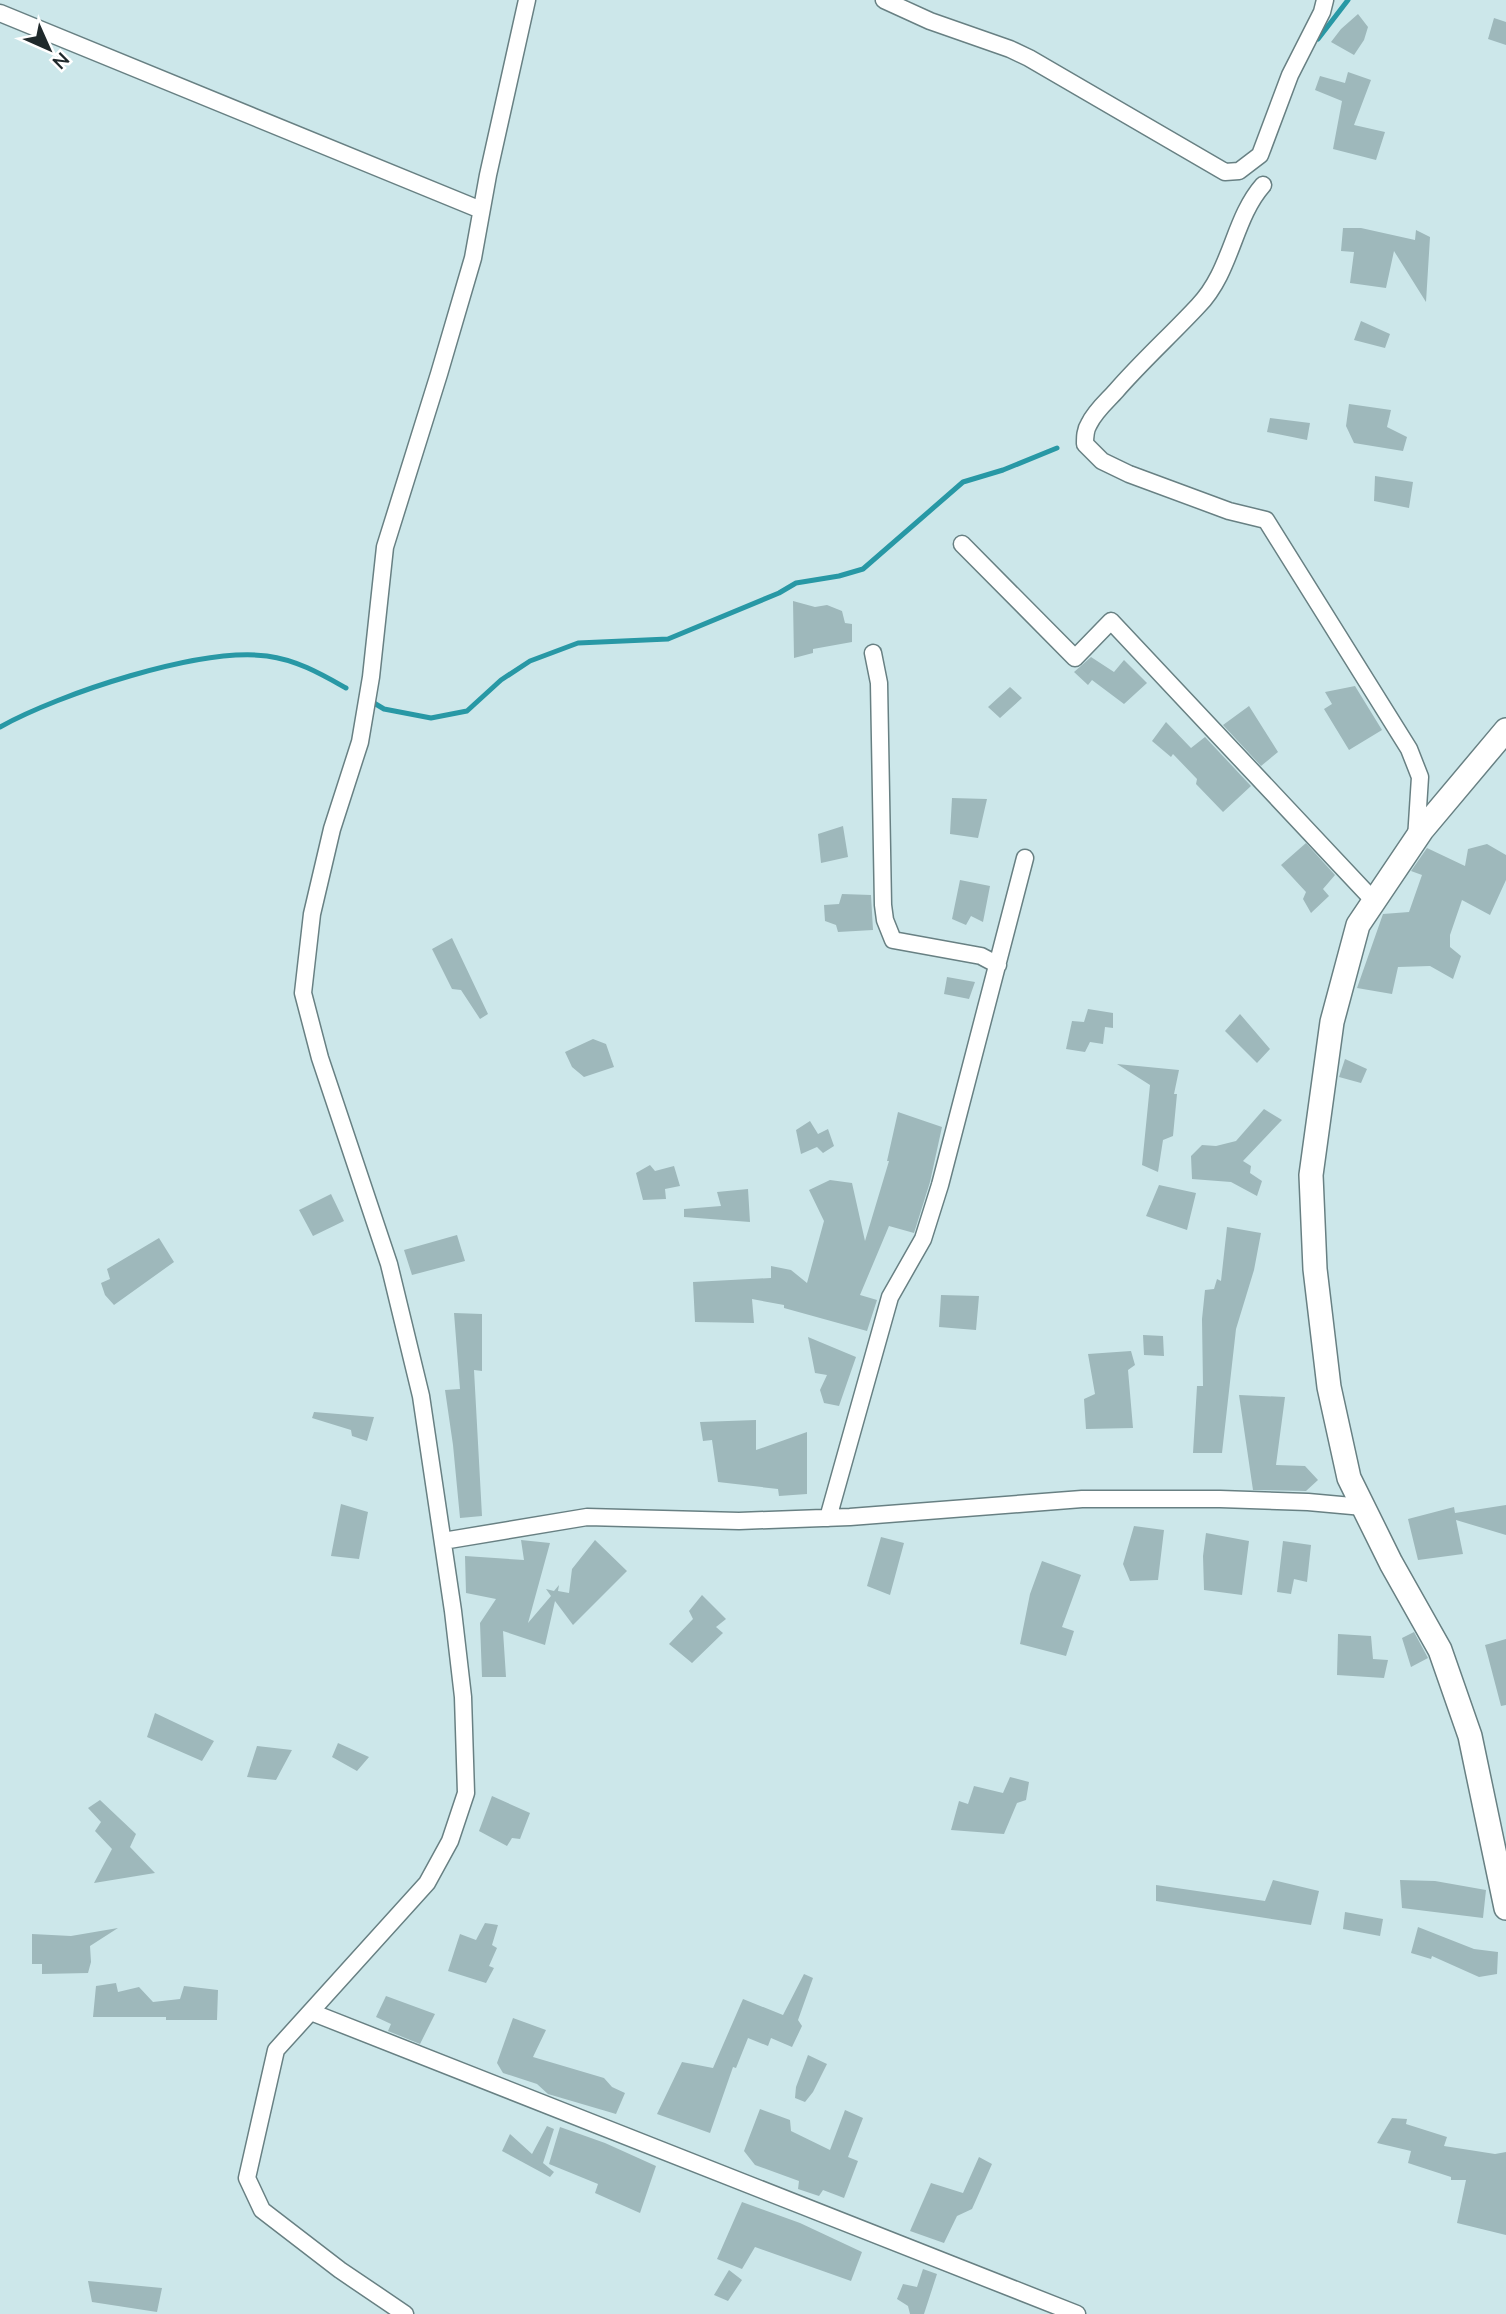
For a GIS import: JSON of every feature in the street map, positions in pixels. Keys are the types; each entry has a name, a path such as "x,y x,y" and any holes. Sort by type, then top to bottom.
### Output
{"main road":[{"path":"1506,730 1416,839 1358,925 1332,1022 1311,1175 1315,1269 1329,1387 1349,1478 1440,1650 1470,1735 1506,1908"}],"street":[{"path":"405,2314 340,2270 262,2210 247,2178 276,2050 428,1883 450,1840 466,1793 463,1697 421,1396 390,1264 320,1059 303,993 312,914 332,829 360,742 371,677 385,547 472,258 527,0"},
{"path":"884,0 930,22 1029,58 1225,172 1239,171 1260,155 1282,94 1322,12 1325,0"},
{"path":"0,13 481,210"},
{"path":"1263,185 1254,194 1225,266 1209,294 1150,352 1097,412 1088,424 1085,444 1102,461 1129,474 1229,511 1266,520 1413,757 1420,777 1416,839"},
{"path":"962,544 1074,658 1111,621 1374,901"},
{"path":"873,653 880,692 883,905 888,930 893,940 981,956 998,965"},
{"path":"828,1518 890,1297 923,1239 940,1185 1025,858"},
{"path":"443,1541 587,1517 739,1521 828,1518 1082,1499 1220,1499 1363,1507"},
{"path":"311,2012 1076,2314"}],"building":[{"path":"1358,14 1368,27 1364,40 1354,55 1331,42"},
{"path":"1494,18 1506,22 1506,45 1488,39"},
{"path":"1348,72 1371,80 1354,125 1385,132 1376,160 1333,149 1342,101 1315,90 1320,76 1345,83"},
{"path":"1343,228 1361,228 1415,240 1416,230 1430,237 1426,302 1394,251 1386,288 1350,283 1354,252 1341,251"},
{"path":"1361,321 1390,334 1385,348 1354,340"},
{"path":"1349,404 1391,410 1387,427 1407,437 1403,451 1354,443 1346,426"},
{"path":"1270,418 1310,423 1307,440 1267,432"},
{"path":"1375,476 1413,482 1409,508 1374,501"},
{"path":"793,601 815,607 827,605 842,611 845,623 852,624 852,642 813,649 813,653 794,658"},
{"path":"1091,657 1114,672 1124,660 1147,683 1124,704 1092,680 1088,685 1074,672"},
{"path":"1355,686 1382,730 1349,750 1324,709 1332,704 1325,692"},
{"path":"1010,687 1022,698 1000,718 988,707"},
{"path":"1249,706 1278,752 1261,766 1223,725"},
{"path":"1166,722 1191,748 1205,737 1251,786 1223,812 1196,784 1197,779 1173,754 1171,757 1152,741"},
{"path":"952,798 987,799 978,838 950,834"},
{"path":"843,826 848,857 821,863 818,834"},
{"path":"1306,843 1335,875 1323,889 1329,896 1311,913 1303,899 1306,892 1281,865"},
{"path":"1487,844 1506,855 1506,880 1490,915 1462,900 1450,935 1450,947 1461,956 1453,979 1430,966 1398,967 1392,994 1357,988 1383,914 1409,912 1422,875 1411,871 1427,848 1465,866 1468,849"},
{"path":"960,880 990,886 983,922 971,916 966,925 952,919"},
{"path":"842,894 871,895 873,930 838,932 836,925 825,921 824,905 839,904"},
{"path":"452,938 488,1014 480,1019 461,990 452,989 432,949"},
{"path":"947,977 975,982 969,999 944,994"},
{"path":"1088,1009 1113,1013 1113,1028 1105,1027 1103,1044 1090,1042 1085,1052 1066,1049 1072,1021 1084,1022"},
{"path":"1240,1014 1270,1049 1257,1063 1225,1031"},
{"path":"593,1039 606,1044 614,1067 584,1077 572,1067 565,1052"},
{"path":"1345,1059 1367,1069 1361,1083 1339,1077"},
{"path":"1117,1064 1179,1070 1174,1094 1177,1094 1173,1136 1163,1140 1158,1172 1142,1165 1150,1085"},
{"path":"1264,1109 1282,1120 1243,1161 1251,1166 1250,1173 1262,1181 1257,1196 1231,1182 1192,1179 1191,1156 1202,1145 1216,1146 1236,1141"},
{"path":"898,1112 942,1127 930,1182 914,1233 889,1226 860,1295 877,1300 867,1331 784,1308 784,1305 752,1299 754,1323 695,1322 693,1282 771,1278 771,1266 791,1270 807,1283 824,1221 809,1190 830,1180 852,1183 865,1241 889,1161"},
{"path":"810,1121 818,1134 828,1129 834,1146 823,1153 817,1147 801,1154 796,1130"},
{"path":"650,1165 655,1171 674,1166 680,1186 665,1189 666,1199 643,1200 636,1173"},
{"path":"1159,1185 1196,1193 1187,1230 1146,1216"},
{"path":"748,1189 750,1222 684,1217 684,1209 721,1206 717,1192"},
{"path":"331,1194 344,1221 313,1236 299,1210"},
{"path":"1227,1227 1261,1233 1254,1270 1236,1329 1222,1453 1193,1453 1197,1386 1203,1386 1202,1319 1205,1290 1214,1289 1217,1279 1221,1281"},
{"path":"457,1235 465,1261 412,1275 404,1250"},
{"path":"159,1238 174,1262 114,1305 105,1295 101,1283 110,1279 107,1269"},
{"path":"941,1295 979,1296 976,1330 939,1327"},
{"path":"454,1313 482,1314 482,1371 474,1370 482,1516 460,1518 445,1390 460,1389"},
{"path":"1143,1335 1163,1336 1164,1356 1144,1355"},
{"path":"808,1337 856,1357 839,1406 824,1403 820,1390 827,1375 815,1373"},
{"path":"1131,1351 1135,1365 1128,1370 1133,1428 1086,1429 1084,1399 1095,1394 1088,1354"},
{"path":"1239,1395 1285,1397 1276,1465 1305,1466 1318,1480 1306,1491 1253,1490"},
{"path":"314,1412 374,1417 367,1441 352,1436 351,1430 312,1418"},
{"path":"756,1420 756,1450 807,1432 807,1494 779,1496 778,1489 718,1482 712,1440 703,1441 700,1422"},
{"path":"341,1504 368,1512 359,1559 331,1556"},
{"path":"1506,1505 1506,1535 1456,1520 1463,1554 1418,1560 1408,1519 1454,1507 1455,1513"},
{"path":"1134,1526 1164,1530 1158,1580 1130,1581 1123,1564"},
{"path":"1206,1533 1249,1541 1242,1595 1204,1590 1203,1556"},
{"path":"881,1537 904,1543 890,1595 867,1586"},
{"path":"521,1540 550,1543 528,1623 551,1596 546,1589 554,1591 559,1585 558,1591 569,1593 572,1569 595,1540 627,1571 573,1625 555,1601 545,1645 503,1631 506,1677 482,1677 480,1623 496,1599 466,1593 465,1556 524,1560"},
{"path":"1283,1541 1311,1545 1307,1582 1294,1579 1291,1594 1277,1592"},
{"path":"1042,1561 1081,1575 1062,1627 1074,1631 1066,1656 1020,1644 1030,1594"},
{"path":"702,1595 726,1619 716,1627 723,1633 692,1663 669,1644 693,1619 689,1611"},
{"path":"1414,1632 1428,1658 1411,1667 1402,1638"},
{"path":"1338,1634 1371,1636 1373,1659 1388,1660 1384,1678 1337,1675"},
{"path":"1506,1639 1506,1705 1501,1706 1485,1645"},
{"path":"155,1713 214,1741 202,1761 147,1737"},
{"path":"338,1743 369,1757 357,1771 332,1757"},
{"path":"257,1746 292,1750 276,1780 247,1777"},
{"path":"1010,1777 1029,1782 1026,1800 1017,1803 1004,1834 951,1830 959,1801 968,1804 974,1786 1003,1793"},
{"path":"492,1796 530,1813 520,1839 512,1838 507,1846 479,1831"},
{"path":"100,1800 136,1834 130,1847 155,1873 94,1883 112,1849 95,1831 101,1822 88,1808"},
{"path":"1273,1880 1319,1891 1311,1925 1156,1901 1156,1885 1265,1901"},
{"path":"1400,1880 1435,1881 1486,1890 1483,1918 1402,1908"},
{"path":"1345,1912 1383,1919 1380,1936 1343,1929"},
{"path":"485,1923 498,1925 492,1945 497,1948 489,1966 494,1968 486,1983 448,1971 460,1934 476,1940"},
{"path":"1418,1927 1474,1949 1498,1952 1497,1974 1479,1977 1432,1956 1431,1959 1411,1953"},
{"path":"118,1928 90,1946 91,1962 88,1973 42,1974 42,1964 32,1964 32,1934 71,1936"},
{"path":"804,1974 813,1978 798,2020 802,2026 792,2047 771,2038 768,2046 748,2038 736,2068 733,2067 710,2133 657,2114 682,2062 713,2068 743,1999 783,2015"},
{"path":"116,1983 118,1992 139,1987 153,2002 180,1999 184,1986 218,1990 217,2020 93,2017 96,1986"},
{"path":"386,1996 435,2014 420,2044 388,2031 391,2024 376,2017"},
{"path":"513,2018 546,2030 533,2057 604,2078 612,2087 625,2093 616,2114 548,2094 537,2084 503,2073 497,2063"},
{"path":"808,2055 827,2064 805,2102 795,2098 796,2087"},
{"path":"760,2109 790,2120 791,2131 830,2150 845,2110 863,2118 848,2157 858,2161 844,2198 823,2190 819,2196 798,2189 799,2181 755,2165 744,2151"},
{"path":"1392,2118 1407,2119 1406,2124 1447,2137 1444,2146 1495,2154 1506,2152 1506,2235 1457,2223 1466,2180 1451,2180 1451,2177 1408,2163 1411,2151 1377,2143"},
{"path":"547,2126 554,2129 543,2163 554,2172 550,2177 502,2151 510,2134 532,2154"},
{"path":"560,2127 605,2143 656,2166 640,2213 595,2193 598,2184 549,2164"},
{"path":"979,2157 992,2164 972,2209 957,2216 944,2243 910,2231 931,2183 963,2193"},
{"path":"742,2202 800,2223 862,2252 851,2281 755,2247 742,2269 717,2259"},
{"path":"923,2269 937,2274 924,2314 910,2314 908,2306 897,2299 903,2284 917,2287"},
{"path":"729,2270 742,2280 728,2301 714,2295"},
{"path":"88,2281 162,2288 157,2312 92,2302"}],"waterway":[{"path":"1318,39 1348,0"},
{"path":"374,703 384,709 431,718 467,711 501,680 530,661 578,643 668,639 779,593 796,583 863,569 963,482 1003,470 1057,448"},
{"path":"0,727 57,701 130,676 205,659 239,655 267,656 288,661 346,688"}]}
